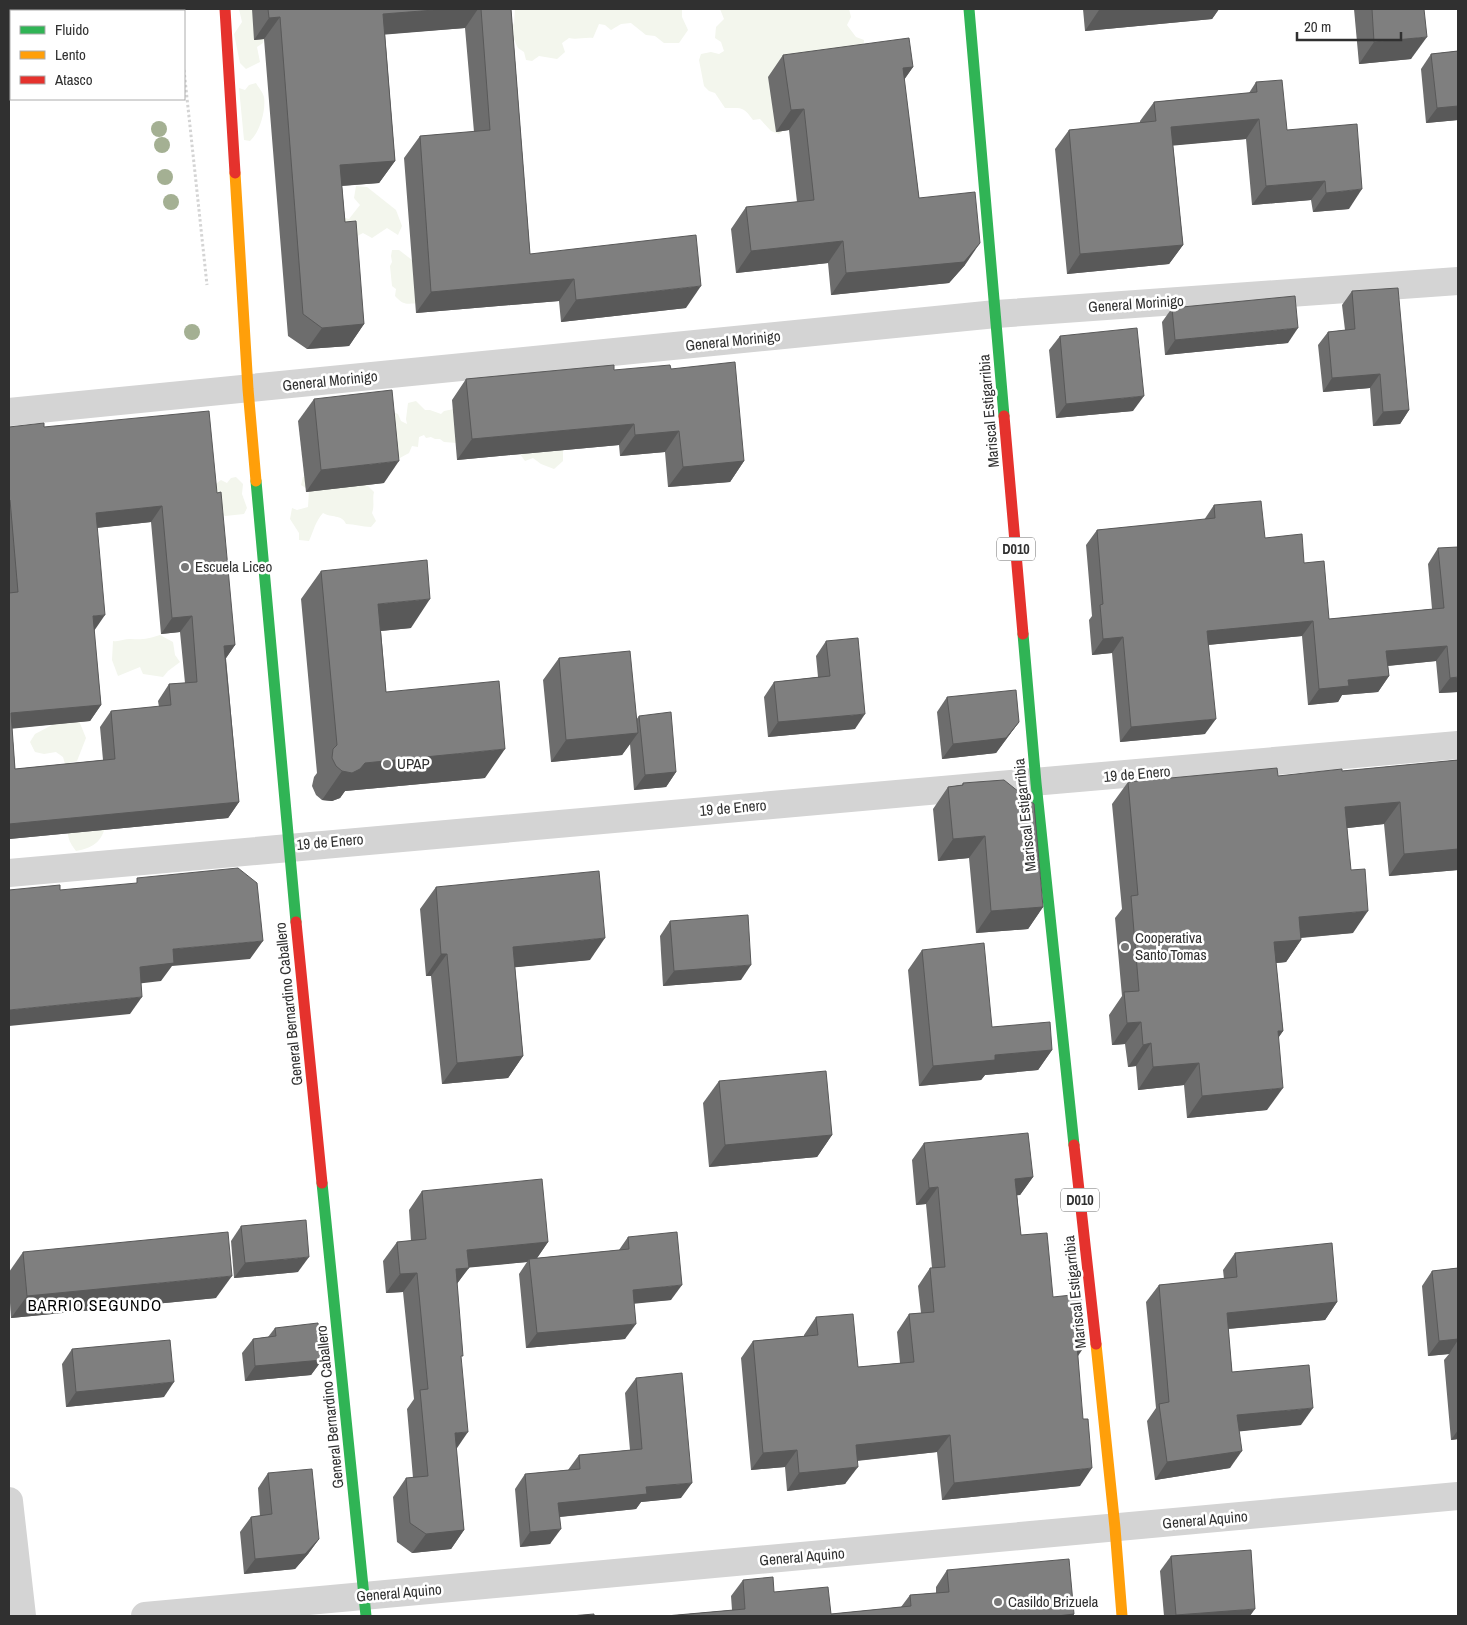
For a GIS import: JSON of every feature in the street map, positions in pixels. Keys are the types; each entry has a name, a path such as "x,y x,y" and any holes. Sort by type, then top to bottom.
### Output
{"main road":[{"name":"General Bernardino Caballero","path":"225,9 248,389 288,846 365,1606"},
{"name":"Mariscal Estigarribia","path":"969,9 1036,783 1115,1528 1122,1616"}],"street":[{"name":"General Morinigo","path":"9,412 996,314 1458,280"},
{"name":"19 de Enero","path":"9,873 288,846 1036,783 1458,745"},
{"name":"General Aquino","path":"146,1616 365,1606 1115,1528 1458,1496"},
{"path":"9,1500 22,1616"}],"path":[{"path":"185,79 208,294"}],"shaded area":[{"path":"239,9 263,9 266,31 263,43 257,47 260,62 246,69 240,63 234,34 242,22"},
{"path":"515,9 682,9 682,17 688,30 679,43 664,43 655,36 646,35 631,23 621,24 611,30 605,25 599,24 593,38 569,38 562,43 565,52 557,59 539,56 532,61 526,60 524,52 518,48 510,31 514,23"},
{"path":"720,9 849,9 851,17 847,25 856,37 864,40 863,50 779,134 771,131 760,119 753,120 742,109 725,108 715,93 709,91 704,86 699,60 701,54 711,52 719,54 724,51 721,42 715,38 716,27 724,19"},
{"path":"256,83 263,95 264,108 257,132 250,141 244,140 239,88 245,90 249,85"},
{"path":"356,186 367,187 396,210 402,226 398,235 387,228 372,238 363,233 352,239 337,216 349,219 360,205 354,198"},
{"path":"392,250 399,250 412,260 419,259 421,304 405,303 395,296 396,289 392,286 390,266"},
{"path":"416,401 425,410 441,414 444,411 459,408 457,443 444,442 431,437 426,438 424,435 419,437 418,447 412,446 409,453 398,459 390,411 398,414 401,421 407,424 408,403"},
{"path":"563,448 563,461 554,469 541,464 533,458 525,461 517,450"},
{"path":"368,474 367,485 374,492 372,513 376,521 371,527 346,524 339,517 323,513 316,523 309,541 299,540 299,533 290,519 292,508 297,510 308,507 309,490 301,485 303,477"},
{"path":"236,477 243,484 242,494 247,508 244,514 225,516 216,509 213,486 221,480 227,483 231,478"},
{"path":"160,635 173,642 175,655 180,662 163,677 143,674 140,667 118,676 112,660 113,641 145,639"},
{"path":"68,694 86,738 77,761 65,764 63,757 56,752 44,754 35,752 30,742 35,734 52,725 52,720"},
{"path":"107,821 103,834 97,842 76,851 69,839 68,826"}],"building":[{"path":"268,9 447,9 383,14 395,161 340,165 345,222 356,221 364,324 322,328 303,314 280,17 269,18"},
{"path":"481,9 511,9 530,254 696,235 701,286 576,300 574,279 431,292 420,136 490,130"},
{"path":"1372,9 1424,9 1427,37 1374,42"},
{"path":"909,38 913,67 903,68 919,198 975,192 980,243 964,262 846,273 843,241 751,251 746,207 814,200 804,109 791,110 783,55"},
{"path":"1458,51 1458,106 1437,108 1431,54"},
{"path":"1282,80 1287,130 1357,124 1362,189 1326,193 1325,181 1266,186 1259,119 1171,127 1183,245 1080,254 1069,130 1156,121 1154,102 1257,92 1256,82"},
{"path":"1398,288 1409,410 1383,412 1380,374 1332,378 1328,332 1355,329 1352,291"},
{"path":"1295,296 1298,328 1175,340 1172,308"},
{"path":"1137,328 1144,396 1066,404 1060,336"},
{"path":"735,362 744,461 683,467 679,431 635,435 634,424 472,439 466,379 614,365 614,370 670,365 671,369"},
{"path":"392,390 399,461 321,470 314,399"},
{"path":"209,411 217,493 221,492 235,645 224,646 239,802 9,824 9,593 18,592 9,500 9,427 44,423 44,427","holes":["162,506 172,618 192,616 197,682 169,684 171,705 111,711 115,759 15,769 11,713 101,705 93,616 105,615 96,513"]},
{"path":"1261,501 1265,538 1302,534 1304,563 1324,561 1329,619 1444,608 1438,548 1458,547 1458,677 1450,678 1447,646 1386,651 1389,676 1348,680 1349,686 1319,689 1313,621 1207,631 1216,719 1131,727 1123,637 1103,639 1100,605 1103,604 1097,530 1215,518 1214,505"},
{"path":"427,560 430,599 378,604 386,692 499,681 505,749 365,763 360,769 352,773 342,771 336,766 332,758 333,749 337,745 321,571"},
{"path":"858,638 865,714 778,722 774,682 830,676 826,641"},
{"path":"630,651 638,733 566,740 559,658"},
{"path":"1016,690 1019,722 1006,738 953,744 947,697"},
{"path":"671,712 676,772 645,775 639,716"},
{"path":"1458,760 1458,849 1404,854 1400,802 1345,807 1351,870 1365,869 1368,911 1299,917 1301,940 1274,942 1283,1031 1278,1031 1283,1088 1202,1096 1199,1063 1153,1067 1151,1043 1143,1045 1141,1022 1127,1023 1124,992 1139,991 1131,896 1138,895 1128,782 1277,768 1278,776"},
{"path":"1004,780 1034,804 1043,907 991,911 985,836 953,839 948,787 963,785 963,783"},
{"path":"238,868 257,883 263,941 173,949 174,963 140,967 142,997 9,1010 9,890 60,885 60,890 137,883 137,878"},
{"path":"599,871 605,938 513,947 523,1056 457,1063 447,954 441,954 436,887"},
{"path":"748,915 751,965 674,971 670,921"},
{"path":"984,943 992,1027 1050,1022 1052,1050 995,1055 995,1060 933,1066 922,950"},
{"path":"826,1071 832,1135 725,1145 719,1081"},
{"path":"1028,1133 1033,1177 1015,1179 1021,1235 1047,1233 1053,1297 1081,1294 1086,1344 1077,1345 1083,1419 1088,1419 1092,1468 954,1483 950,1435 856,1445 858,1467 799,1473 797,1450 763,1453 753,1341 818,1335 816,1317 853,1314 858,1367 914,1362 909,1314 934,1312 930,1268 945,1267 938,1187 929,1188 924,1143"},
{"path":"542,1179 548,1242 467,1250 469,1268 456,1269 468,1432 455,1433 464,1530 426,1534 410,1523 406,1478 428,1476 420,1390 428,1389 417,1273 400,1274 397,1242 426,1239 422,1191"},
{"path":"306,1220 309,1257 245,1263 241,1226"},
{"path":"228,1232 232,1276 27,1296 23,1252"},
{"path":"677,1232 682,1285 633,1290 636,1324 537,1333 529,1259 629,1249 628,1237"},
{"path":"1332,1243 1337,1302 1227,1313 1232,1372 1309,1365 1313,1408 1237,1415 1242,1451 1167,1462 1159,1404 1169,1402 1159,1285 1237,1277 1235,1253"},
{"path":"1458,1268 1458,1339 1439,1341 1432,1271"},
{"path":"318,1323 322,1360 255,1366 253,1339 276,1336 275,1328"},
{"path":"170,1340 174,1382 76,1392 72,1349"},
{"path":"682,1373 692,1483 646,1487 647,1494 558,1503 561,1529 530,1532 525,1474 580,1469 579,1455 642,1449 636,1378"},
{"path":"312,1469 319,1539 305,1554 255,1559 251,1517 272,1514 268,1473"},
{"path":"1251,1550 1255,1609 1176,1615 1171,1556"},
{"path":"1069,1559 1074,1614 1057,1616 666,1616 745,1609 743,1580 773,1577 774,1592 828,1587 831,1614 911,1606 910,1595 949,1592 947,1570"},
{"path":"594,1614 594,1616 571,1616"}],"traffic: fast":[{"path":"969,9 1004,416"},
{"path":"256,481 296,922"},
{"path":"1023,634 1036,783 1074,1145"},
{"path":"322,1183 366,1616"}],"traffic: slow":[{"path":"235,173 248,389 256,481"},
{"path":"1096,1344 1122,1616"}],"traffic: jam":[{"path":"225,9 235,173"},
{"path":"1004,416 1023,634"},
{"path":"296,922 322,1183"},
{"path":"1074,1145 1096,1344"}],"place":[{"name":"Escuela Liceo","path":"185,567"},
{"name":"UPAP","path":"387,764"},
{"name":"Cooperativa Santo Tomas","path":"1125,947"},
{"name":"Casildo Brizuela","path":"998,1602"}],"district":[{"name":"BARRIO SEGUNDO","path":"95,1305"}]}
